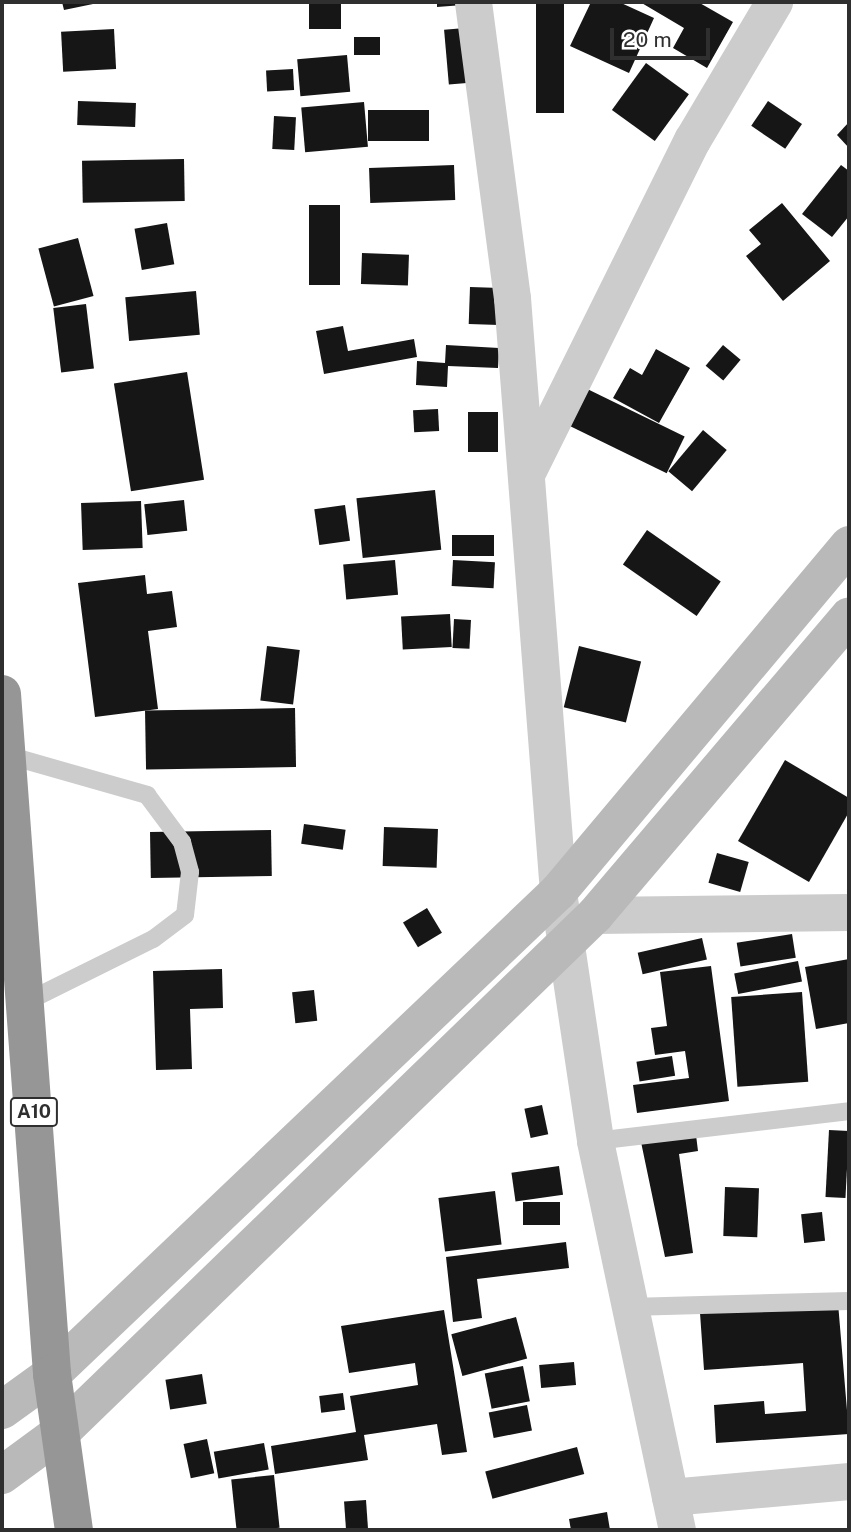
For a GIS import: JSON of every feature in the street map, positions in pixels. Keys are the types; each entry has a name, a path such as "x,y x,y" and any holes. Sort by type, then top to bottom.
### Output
{"highway":[{"name":"A10","path":"2,694 52,1374 74,1530"}],"main road":[{"path":"2,1410 52,1374 558,892 849,545"},
{"path":"2,1475 62,1431 595,915 849,617"}],"street":[{"path":"473,2 527,470 558,892 595,1141 673,1514 849,1481"},
{"path":"527,470 692,140 774,2"},
{"path":"595,915 849,912"}],"lane":[{"path":"7,755 147,794 182,842 190,872 185,915 153,939 26,1002"},
{"path":"595,1141 849,1111"},
{"path":"630,1307 849,1301"}],"building":[{"path":"62,2 93,2 93,4 64,10"},
{"path":"309,2 341,2 341,29 309,29"},
{"path":"437,2 463,2 463,5 437,7"},
{"path":"536,2 564,2 564,113 536,113"},
{"path":"591,2 619,2 654,18 629,73 570,46"},
{"path":"640,2 698,2 733,22 707,68 673,48 684,28"},
{"path":"465,28 470,83 449,85 444,30"},
{"path":"114,29 116,69 63,72 61,32"},
{"path":"354,37 380,37 380,55 354,55"},
{"path":"347,55 350,92 300,96 297,59"},
{"path":"646,63 689,94 655,141 612,110"},
{"path":"293,69 294,90 267,91 266,70"},
{"path":"78,101 136,103 135,127 77,125"},
{"path":"768,101 802,124 785,149 751,126"},
{"path":"364,102 368,147 305,152 301,107"},
{"path":"368,110 429,110 429,141 368,141"},
{"path":"274,116 296,117 294,150 272,149"},
{"path":"849,122 849,148 837,135"},
{"path":"184,159 185,201 83,203 82,161"},
{"path":"454,165 455,200 370,203 369,168"},
{"path":"841,165 849,171 849,216 832,237 802,214"},
{"path":"782,203 830,261 783,301 746,256 761,244 749,230"},
{"path":"309,205 340,205 340,285 309,285"},
{"path":"167,223 174,264 142,270 135,229"},
{"path":"78,238 94,296 54,307 38,249"},
{"path":"362,253 409,255 408,286 361,284"},
{"path":"470,287 508,288 507,325 469,324"},
{"path":"196,291 200,335 129,341 125,297"},
{"path":"86,304 94,369 61,373 53,308"},
{"path":"343,326 348,351 414,339 417,357 324,374 316,331"},
{"path":"446,345 499,348 498,368 448,366 447,387 416,385 417,361 445,363"},
{"path":"723,345 741,360 723,380 706,366"},
{"path":"656,349 690,368 659,423 613,398 630,368 642,375"},
{"path":"187,372 204,480 131,491 114,384"},
{"path":"575,383 685,436 667,473 557,420"},
{"path":"438,409 439,431 414,432 413,410"},
{"path":"468,412 498,412 498,452 468,452"},
{"path":"703,430 727,450 692,491 668,471"},
{"path":"435,490 441,550 363,558 356,498"},
{"path":"184,500 187,531 147,535 144,504"},
{"path":"141,501 143,548 83,550 81,503"},
{"path":"345,505 350,541 319,545 314,509"},
{"path":"647,530 721,582 697,616 623,564"},
{"path":"452,535 494,535 494,556 452,556"},
{"path":"395,560 398,595 346,599 343,565"},
{"path":"453,560 495,562 494,588 452,586"},
{"path":"145,575 147,594 172,591 177,627 148,631 158,709 95,717 78,583"},
{"path":"450,614 452,647 403,650 401,617"},
{"path":"454,619 471,620 469,649 452,648"},
{"path":"267,646 300,650 293,705 260,701"},
{"path":"579,646 641,661 626,723 564,707"},
{"path":"295,708 296,767 146,770 145,711"},
{"path":"785,760 849,798 849,812 809,882 738,841"},
{"path":"304,824 346,830 343,850 301,844"},
{"path":"384,827 438,829 437,868 383,866"},
{"path":"271,830 272,876 151,878 150,832"},
{"path":"717,853 749,862 740,892 708,883"},
{"path":"427,908 442,933 418,947 403,922"},
{"path":"792,934 796,958 740,966 737,943"},
{"path":"702,938 707,959 643,974 638,953"},
{"path":"849,959 849,1023 816,1029 805,967"},
{"path":"798,961 802,982 738,994 734,973"},
{"path":"711,966 729,1101 637,1113 633,1085 689,1078 685,1051 655,1055 651,1028 667,1026 660,972"},
{"path":"222,969 223,1008 190,1009 192,1069 156,1070 153,971"},
{"path":"314,990 317,1021 295,1023 292,992"},
{"path":"802,992 808,1082 737,1087 731,997"},
{"path":"672,1056 675,1076 640,1081 636,1062"},
{"path":"542,1105 548,1134 531,1138 524,1109"},
{"path":"829,1130 849,1131 845,1198 825,1197"},
{"path":"696,1135 698,1151 679,1154 693,1253 665,1257 641,1142"},
{"path":"559,1166 563,1195 516,1201 511,1173"},
{"path":"725,1187 759,1188 757,1237 723,1236"},
{"path":"495,1191 502,1245 445,1252 438,1198"},
{"path":"523,1202 560,1202 560,1225 523,1225"},
{"path":"822,1212 825,1241 804,1243 801,1214"},
{"path":"566,1242 569,1268 477,1279 482,1318 453,1322 446,1257"},
{"path":"838,1303 849,1434 716,1443 714,1405 764,1401 765,1414 806,1411 803,1363 704,1370 700,1313"},
{"path":"444,1310 467,1452 442,1455 437,1424 364,1435 368,1460 275,1474 271,1446 356,1432 350,1396 418,1385 415,1363 349,1373 341,1326"},
{"path":"516,1317 527,1359 462,1376 451,1334"},
{"path":"574,1362 576,1385 541,1388 539,1365"},
{"path":"523,1366 530,1401 492,1409 485,1373"},
{"path":"202,1374 207,1404 170,1409 165,1380"},
{"path":"343,1393 345,1410 321,1413 319,1396"},
{"path":"527,1405 532,1431 494,1438 489,1412"},
{"path":"207,1439 214,1473 191,1478 184,1444"},
{"path":"264,1443 269,1470 218,1478 214,1452"},
{"path":"577,1447 584,1474 492,1499 485,1472"},
{"path":"274,1475 280,1528 237,1530 231,1479"},
{"path":"366,1500 368,1530 346,1530 344,1502"},
{"path":"607,1512 610,1530 571,1530 569,1519"}]}
